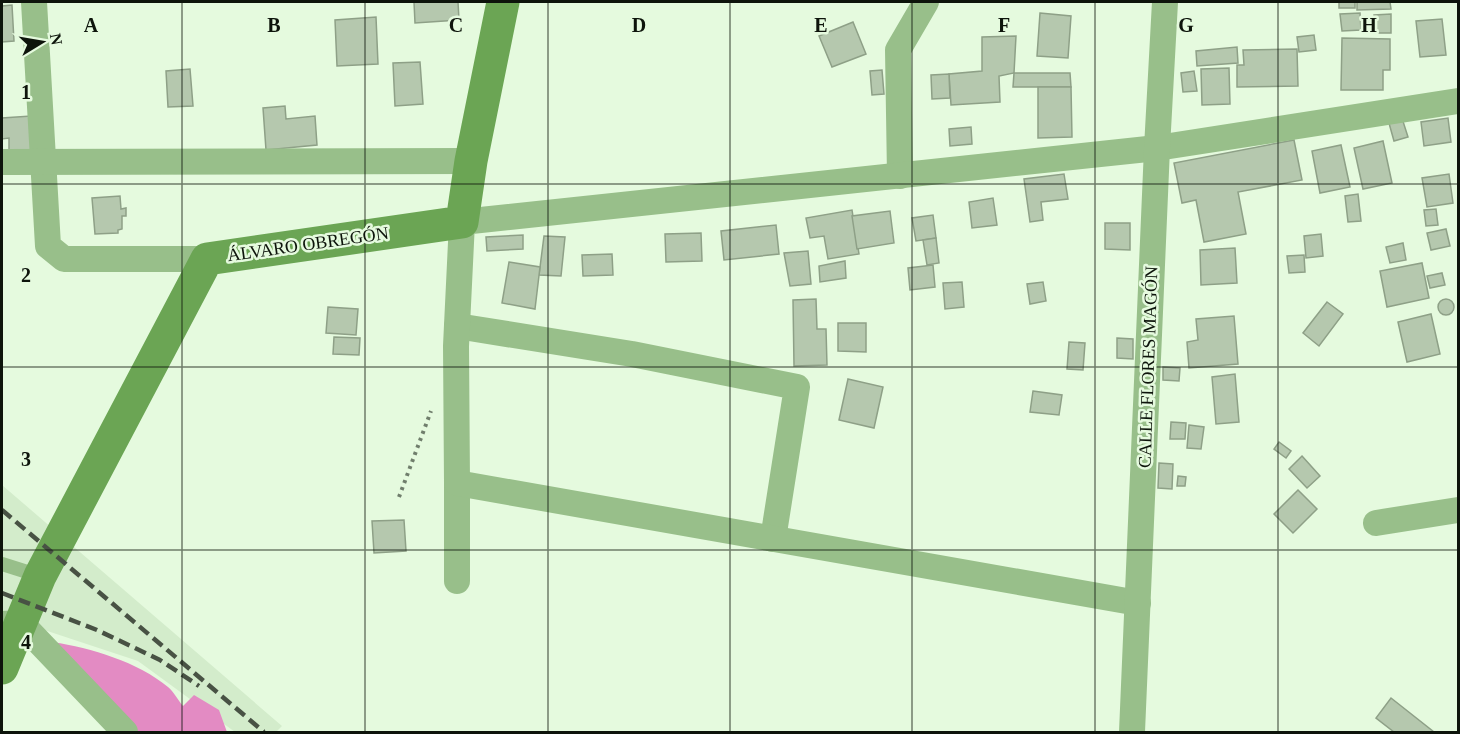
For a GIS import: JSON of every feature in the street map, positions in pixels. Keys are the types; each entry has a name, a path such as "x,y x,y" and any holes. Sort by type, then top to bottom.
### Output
{"street":[{"path":"34,2 48,246 64,259 207,259"},
{"path":"457,581 457,326 462,222 471,161 502,2"},
{"path":"900,176 898,50 926,2"},
{"name":"CALLE FLORES MAGÓN","path":"1132,732 1156,148 1165,2"},
{"path":"462,222 1156,148 1458,101"},
{"path":"2,162 471,161"},
{"name":"ÁLVARO OBREGÓN","path":"2,668 11,624 40,576 207,259 462,222"},
{"path":"457,326 632,354 797,387 773,539"},
{"path":"457,483 1138,603"},
{"path":"1376,524 1458,510"},
{"path":"11,624 125,732"}],"lane":[{"path":"2,564 40,576"}],"path":[{"path":"399,496 434,405"}],"shaded area":[{"path":"2,485 282,726 276,732 235,732 138,661 2,616"},
{"path":"53,642 98,652 143,670 168,687 183,706 194,695 219,710 227,732 138,732"}],"building":[{"path":"414,2 458,2 459,20 415,23"},
{"path":"1339,2 1355,2 1355,8 1339,8"},
{"path":"1357,2 1390,2 1391,9 1357,10"},
{"path":"12,5 14,41 2,42 2,6"},
{"path":"1040,13 1071,16 1068,58 1037,56"},
{"path":"1360,13 1361,30 1342,31 1340,14"},
{"path":"1391,14 1391,33 1374,33 1374,15"},
{"path":"376,17 378,64 337,66 335,20"},
{"path":"1442,19 1446,55 1420,57 1416,21"},
{"path":"853,22 866,54 832,67 819,36"},
{"path":"1314,35 1316,50 1299,52 1297,37"},
{"path":"1016,36 1014,73 999,76 1000,102 951,105 949,74 982,71 982,37"},
{"path":"1342,38 1390,39 1390,70 1383,70 1383,90 1341,90"},
{"path":"1237,47 1238,63 1197,66 1196,51"},
{"path":"1297,49 1298,86 1237,87 1237,65 1244,65 1243,50"},
{"path":"420,62 423,104 395,106 393,63"},
{"path":"1229,68 1230,104 1202,105 1201,69"},
{"path":"190,69 193,106 168,107 166,71"},
{"path":"882,70 884,94 872,95 870,71"},
{"path":"1194,71 1197,91 1183,92 1181,73"},
{"path":"1014,73 1070,73 1071,87 1013,87"},
{"path":"949,74 950,98 932,99 931,75"},
{"path":"1038,87 1071,87 1072,137 1038,138"},
{"path":"285,106 286,119 315,116 317,145 266,150 263,108"},
{"path":"1400,112 1408,137 1394,141 1387,116"},
{"path":"31,116 32,150 9,151 9,138 2,139 2,118"},
{"path":"1448,118 1451,142 1424,146 1421,122"},
{"path":"971,127 972,144 950,146 949,129"},
{"path":"1294,140 1302,180 1238,192 1246,234 1204,242 1196,200 1182,203 1174,163"},
{"path":"1383,141 1392,183 1363,189 1354,148"},
{"path":"1341,145 1350,187 1320,193 1312,151"},
{"path":"1064,174 1068,199 1041,202 1043,220 1030,222 1024,179"},
{"path":"1449,174 1453,203 1427,207 1422,178"},
{"path":"1358,194 1361,221 1348,222 1345,196"},
{"path":"120,196 121,209 126,208 126,216 122,216 122,229 118,230 118,233 95,234 92,198"},
{"path":"993,198 997,225 972,228 969,202"},
{"path":"1436,209 1438,225 1426,226 1424,210"},
{"path":"852,210 859,254 828,259 824,236 810,238 806,218"},
{"path":"890,211 894,243 857,249 852,216"},
{"path":"933,215 936,238 916,241 912,218"},
{"path":"1105,223 1130,223 1130,250 1105,249"},
{"path":"776,225 779,254 724,260 721,231"},
{"path":"1446,229 1450,246 1431,250 1427,233"},
{"path":"701,233 702,261 666,262 665,234"},
{"path":"1321,234 1323,256 1306,258 1304,236"},
{"path":"523,235 523,249 487,251 486,237"},
{"path":"544,236 565,237 561,276 539,275"},
{"path":"936,238 939,263 927,265 923,240"},
{"path":"1403,243 1406,260 1390,263 1386,247"},
{"path":"1235,248 1237,283 1201,285 1200,250"},
{"path":"808,251 811,284 790,286 784,253"},
{"path":"612,254 613,275 583,276 582,255"},
{"path":"1304,255 1305,272 1289,273 1287,256"},
{"path":"845,261 846,278 820,282 819,266"},
{"path":"509,262 540,267 535,309 502,303"},
{"path":"1422,263 1429,298 1387,307 1380,271"},
{"path":"933,265 935,287 910,290 908,268"},
{"path":"1442,273 1445,285 1430,288 1427,276"},
{"path":"962,282 964,307 945,309 943,283"},
{"path":"1043,282 1046,301 1030,304 1027,284"},
{"path":"816,299 817,329 826,329 827,365 794,366 793,300"},
{"path":"1446,299 1452,301 1454,307 1452,313 1446,315 1440,313 1438,307 1440,301"},
{"path":"1327,302 1343,314 1319,346 1303,333"},
{"path":"328,307 358,309 356,335 326,333"},
{"path":"1431,314 1440,354 1407,362 1398,322"},
{"path":"1234,316 1238,364 1189,368 1187,342 1198,340 1196,319"},
{"path":"838,323 866,323 866,352 838,351"},
{"path":"334,337 360,338 359,355 333,354"},
{"path":"1117,338 1133,339 1133,359 1117,358"},
{"path":"1069,342 1085,343 1083,370 1067,369"},
{"path":"1163,367 1180,368 1179,381 1163,380"},
{"path":"1235,374 1239,422 1216,424 1212,377"},
{"path":"848,379 883,387 874,428 839,420"},
{"path":"1033,391 1062,395 1059,415 1030,412"},
{"path":"1171,422 1186,423 1185,439 1170,439"},
{"path":"1189,425 1204,427 1201,449 1187,448"},
{"path":"1279,442 1291,451 1286,458 1274,449"},
{"path":"1302,456 1320,476 1307,488 1289,469"},
{"path":"1159,463 1173,464 1172,489 1158,488"},
{"path":"1178,476 1186,477 1185,486 1177,486"},
{"path":"1298,490 1317,509 1293,533 1274,514"},
{"path":"404,520 406,551 374,553 372,521"},
{"path":"1391,698 1434,732 1394,732 1376,718"}],"railway":[{"path":"2,510 264,732"},
{"path":"2,593 97,630 160,660 199,686"}]}
